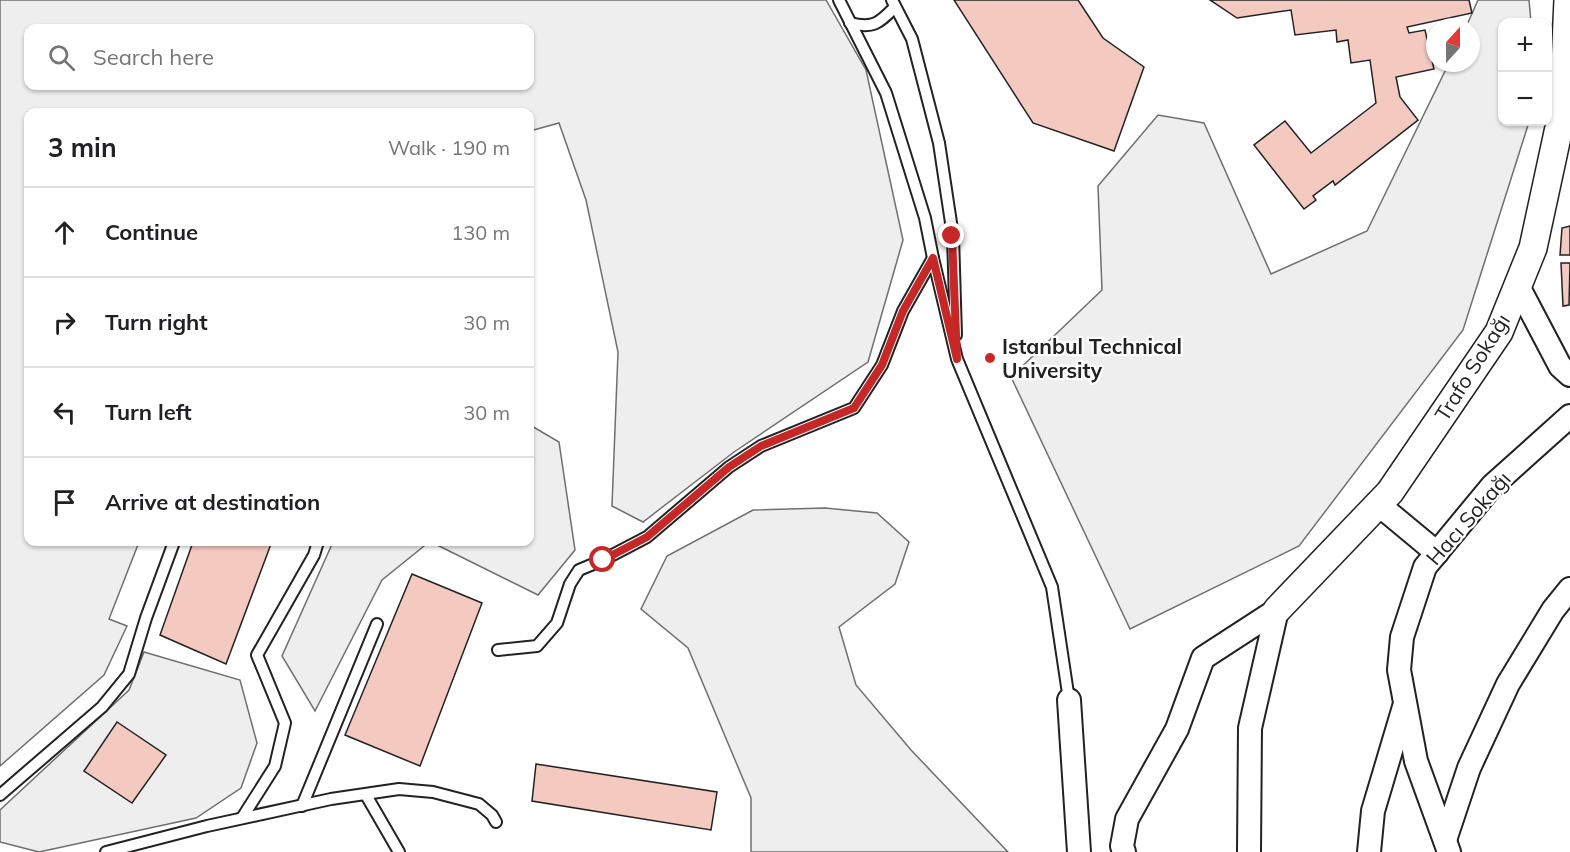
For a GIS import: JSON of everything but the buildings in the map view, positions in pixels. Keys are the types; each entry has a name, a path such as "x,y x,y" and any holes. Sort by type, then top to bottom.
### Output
{"street":[{"name":"Trafo Sokağı","path":"1276,610 1390,492 1499,332 1533,248 1563,109 1568,0"},
{"path":"1518,286 1560,366 1570,375"},
{"name":"Hacı Sokağı","path":"1447,846 1416,761 1399,670 1402,637 1425,567 1492,486 1570,416"},
{"path":"1378,504 1437,553"},
{"path":"1447,846 1469,768 1508,684 1553,610 1570,589"},
{"path":"1124,852 1122,846 1127,819 1177,729 1203,658 1276,610"},
{"path":"1249,852 1250,728 1276,610"},
{"path":"1069,700 1079,852"},
{"path":"1369,852 1373,811 1405,703"}],"lane":[{"path":"839,0 886,93 925,218 957,359 1052,587 1069,700"},
{"path":"850,22 865,26 880,22 893,3 912,39 939,143 952,236 957,359"},
{"path":"498,650 537,646 558,623 570,584 579,570 647,537 729,467 761,446 854,408 882,365 903,311 933,258"},
{"path":"0,795 102,707 129,674 146,618 173,546"},
{"path":"242,818 275,766 285,723 257,655 315,555 317,546"},
{"path":"302,806 377,624"},
{"path":"106,852 242,818 399,789 433,792 479,804 492,815 496,822"},
{"path":"366,795 399,852"}],"shaded area":[{"path":"0,0 826,0 866,70 903,240 868,362 734,452 643,522 612,506 618,352 586,200 559,123 534,130 534,108 24,108 24,546 137,546 109,619 127,626 104,675 0,766"},
{"path":"1478,0 1529,0 1531,18 1498,18 1498,126 1528,126 1463,330 1299,546 1130,629 1011,377 1102,290 1098,186 1158,115 1204,123 1271,274 1367,231 1445,72 1480,72 1480,18 1470,18"},
{"path":"534,427 559,442 575,550 538,595 439,546 534,546"},
{"path":"825,508 877,513 909,542 895,584 839,627 856,685 911,750 1008,852 751,852 751,798 688,648 641,609 667,556 753,510"},
{"path":"331,546 424,546 382,580 315,711 282,656"},
{"path":"144,652 240,680 257,743 241,788 196,818 39,852 0,842 0,810 129,690"}],"place":[{"name":"Istanbul Technical University","path":"990,358"}],"route":[{"path":"603,560 647,537 729,467 761,446 854,408 882,365 903,311 933,258 957,359 952,236"}]}
